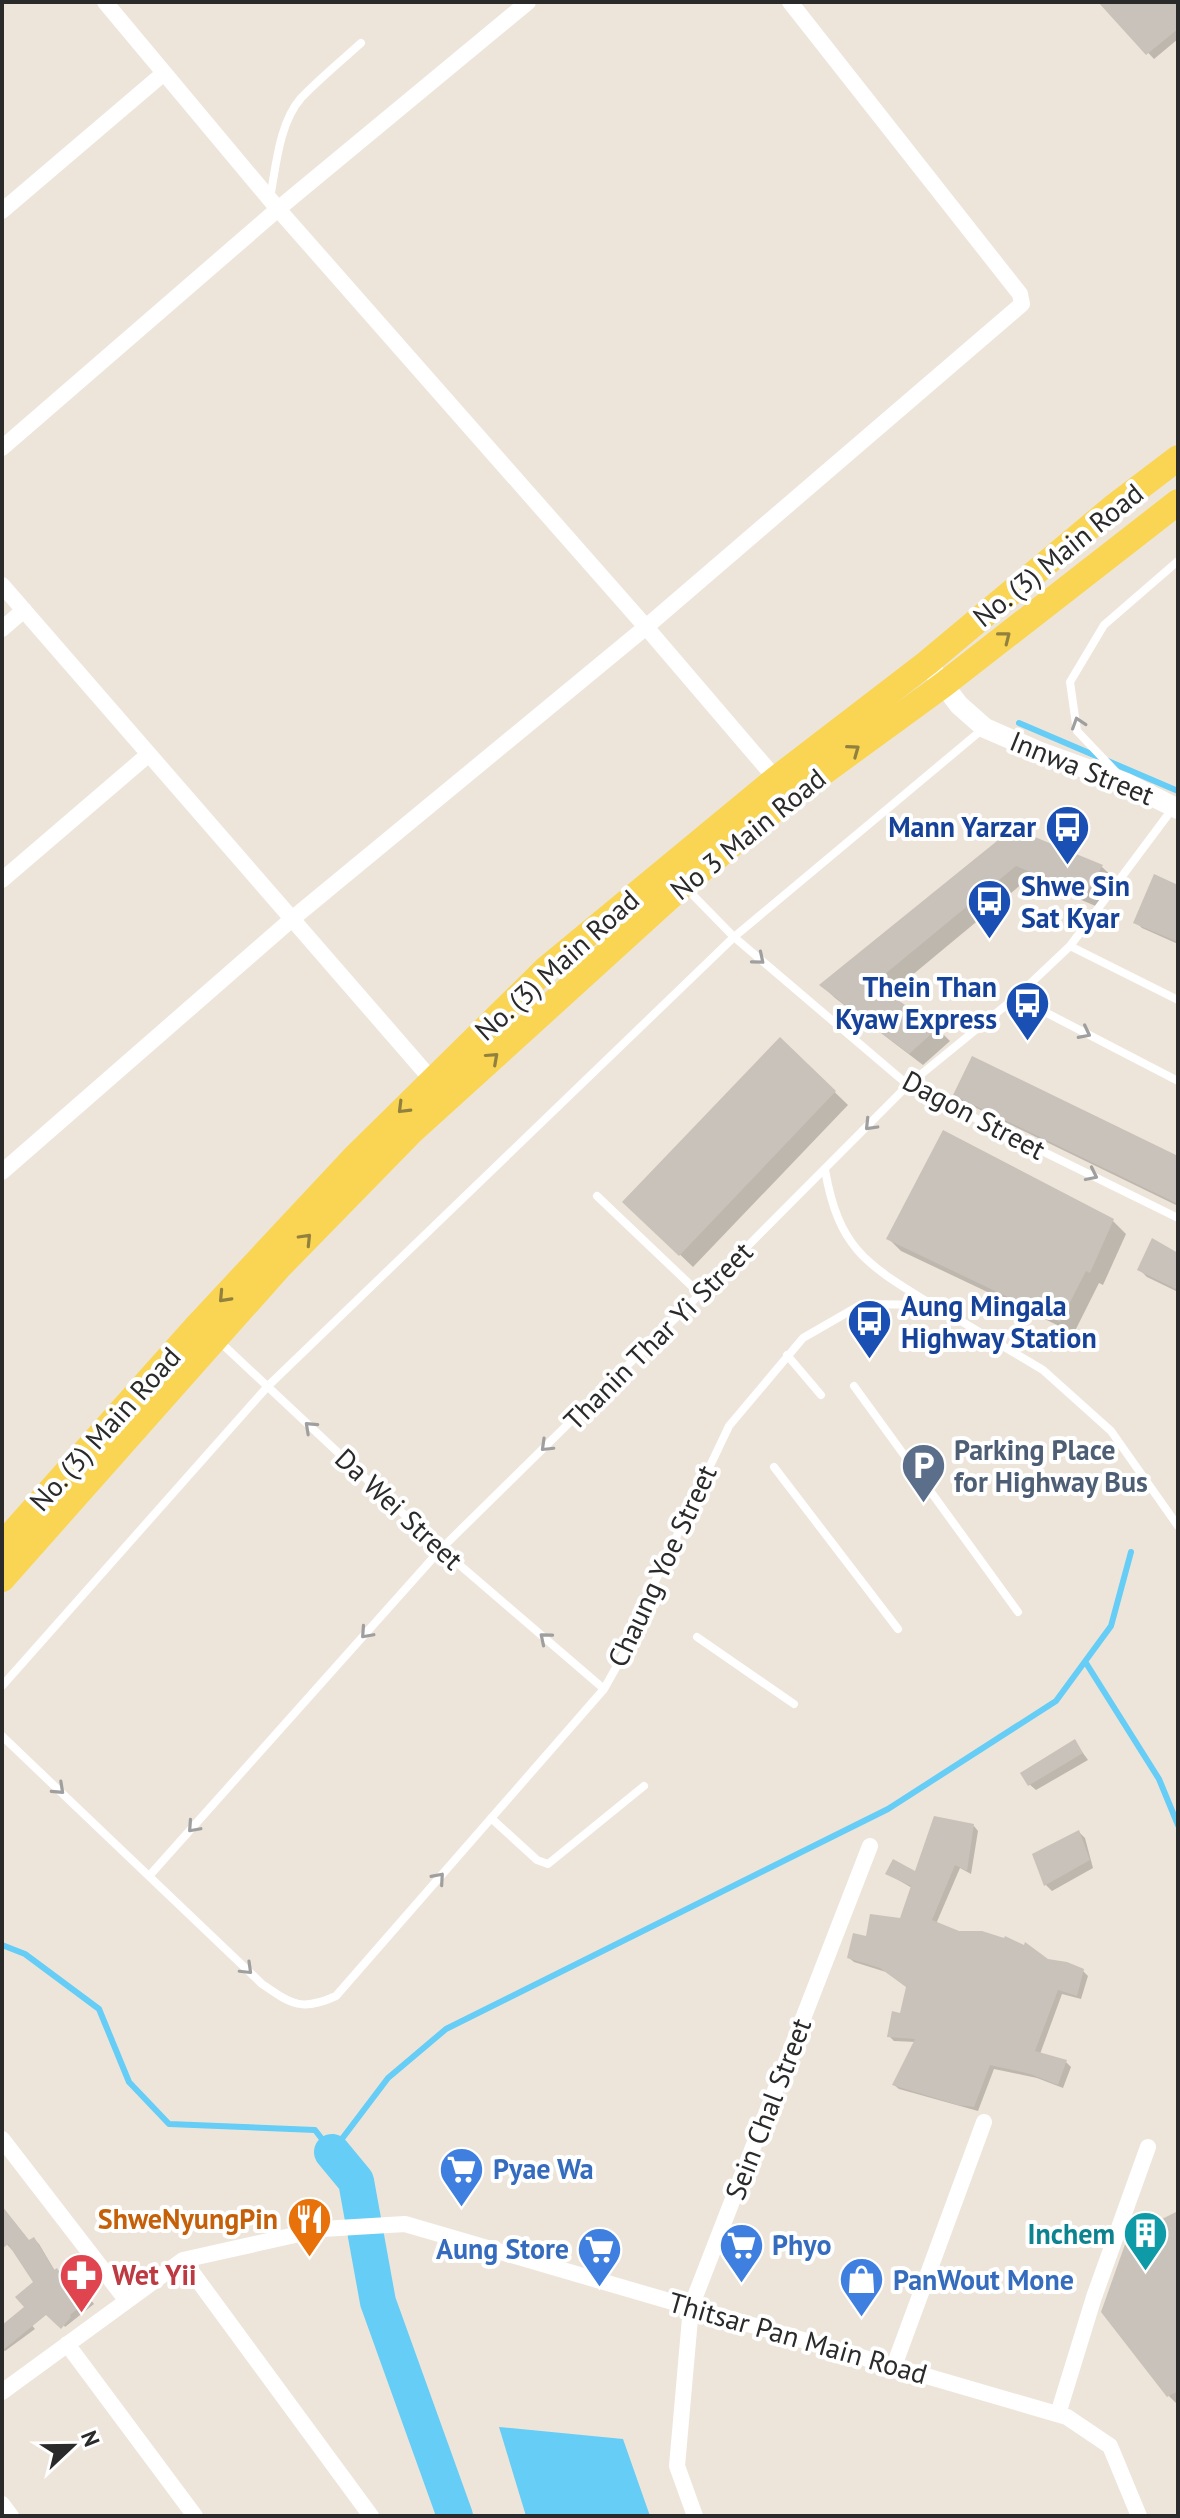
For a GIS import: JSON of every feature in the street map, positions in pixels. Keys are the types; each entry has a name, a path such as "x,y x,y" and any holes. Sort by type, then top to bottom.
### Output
{"main road":[{"name":"No. (3) Main Road","path":"440,1089 546,969 782,788 1116,505 1178,458"},
{"name":"No 3 Main Road","path":"208,1331 278,1268 411,1132 440,1089 683,885 782,788 943,685 1178,502"},
{"name":"No. (3) Main Road","path":"2,1545 208,1331"},
{"path":"2,1579 208,1331"}],"street":[{"path":"105,2 274,204 646,627 782,788"},
{"path":"2,448 274,204 528,2"},
{"path":"2,1172 292,919 646,627 1022,304 1020,294 790,2"},
{"path":"2,211 164,73"},
{"path":"2,585 440,1089"},
{"path":"2,629 24,610"},
{"name":"Innwa Street","path":"927,663 959,705 985,728 1126,783 1176,808"},
{"path":"2,880 149,754"},
{"name":"Sein Chal Street","path":"695,2516 677,2466 691,2307 870,1846"},
{"path":"894,2366 984,2122"},
{"path":"2,2139 127,2301"},
{"path":"1058,2414 1094,2297 1148,2147"},
{"name":"Thitsar Pan Main Road","path":"183,2260 322,2229 405,2224 1067,2417 1110,2446 1139,2516"},
{"path":"2,2392 183,2260 371,2516"},
{"path":"67,2344 195,2516"},
{"path":"2,2504 11,2516"}],"lane":[{"path":"274,204 277,157 299,100 361,43"},
{"path":"1126,783 1077,731 1070,682 1104,625 1178,561"},
{"path":"2,1686 268,1386 734,937 985,728"},
{"name":"Thanin Thar Yi Street","path":"150,1875 441,1549 908,1085 1016,997 1070,946 1176,808"},
{"name":"Dagon Street","path":"683,885 734,937 908,1085 1178,1218"},
{"path":"1070,946 1178,1000"},
{"path":"1016,997 1178,1081"},
{"path":"825,1170 831,1203 841,1230 869,1264 1043,1370 1111,1431 1178,1526"},
{"path":"597,1196 700,1294"},
{"name":"Chaung Yoe Street","path":"2,1736 262,1984 291,2004 318,2004 336,1996 604,1689 636,1632 651,1590 729,1426 787,1355 803,1338 862,1304 934,1305"},
{"name":"Da Wei Street","path":"208,1331 441,1549 604,1689"},
{"path":"787,1355 821,1395"},
{"path":"854,1386 1018,1612"},
{"path":"774,1467 898,1629"},
{"path":"697,1637 794,1704"},
{"path":"491,1818 537,1860 548,1864 644,1786"}],"water":[{"path":"499,2427 623,2439 650,2516 526,2516"}],"building":[{"path":"1098,2 1178,2 1178,29 1146,55"},
{"path":"1013,828 1103,865 1085,895 1016,866 873,984 939,1027 909,1054 819,985"},
{"path":"1154,874 1178,885 1178,942 1133,923"},
{"path":"780,1037 836,1091 679,1256 622,1202"},
{"path":"972,1056 1178,1156 1178,1204 953,1095"},
{"path":"943,1130 1114,1219 1090,1273 1086,1271 1060,1322 886,1239"},
{"path":"1152,1238 1178,1253 1178,1290 1137,1270"},
{"path":"1075,1739 1083,1753 1028,1786 1020,1773"},
{"path":"934,1816 974,1824 967,1871 955,1865 932,1920 959,1931 982,1931 1005,1936 1024,1945 1025,1942 1048,1959 1084,1969 1077,1996 1058,1990 1035,2051 1067,2060 1058,2085 1030,2074 990,2065 974,2107 892,2085 915,2039 887,2037 892,2011 900,2013 906,1987 880,1968 847,1958 853,1933 866,1936 870,1914 900,1918 911,1886 885,1874 893,1859 915,1871"},
{"path":"1079,1830 1090,1860 1044,1886 1032,1854"},
{"path":"2,2206 29,2240 34,2237 54,2270 57,2268 68,2285 76,2279 91,2298 70,2315 61,2329 46,2315 2,2351 2,2325 24,2307 15,2297 33,2282 8,2244 2,2249"},
{"name":"Inchem","path":"1178,2211 1178,2391 1167,2397 1101,2312 1128,2236"}],"waterway":[{"path":"1019,723 1178,791"},
{"path":"2,1945 25,1954 99,2009 129,2082 169,2124 315,2130 332,2152 388,2078 446,2029 888,1809 1056,1701 1111,1626 1131,1552"},
{"path":"1086,1663 1159,1779 1178,1825"},
{"path":"332,2152 356,2181 378,2302 455,2516"}],"place":[{"name":"Mann Yarzar","path":"1067,866"},
{"name":"Shwe Sin Sat Kyar","path":"990,941"},
{"name":"Thein Than Kyaw Express","path":"1028,1042"},
{"name":"Aung Mingala Highway Station","path":"870,1361"},
{"name":"Parking Place for Highway Bus","path":"923,1505"},
{"name":"Pyae Wa","path":"462,2208"},
{"name":"ShweNyungPin","path":"309,2258"},
{"name":"Inchem","path":"1146,2273"},
{"name":"Phyo","path":"741,2284"},
{"name":"Aung Store","path":"600,2288"},
{"name":"Wet Yii","path":"81,2314"},
{"name":"PanWout Mone","path":"862,2319"}]}
